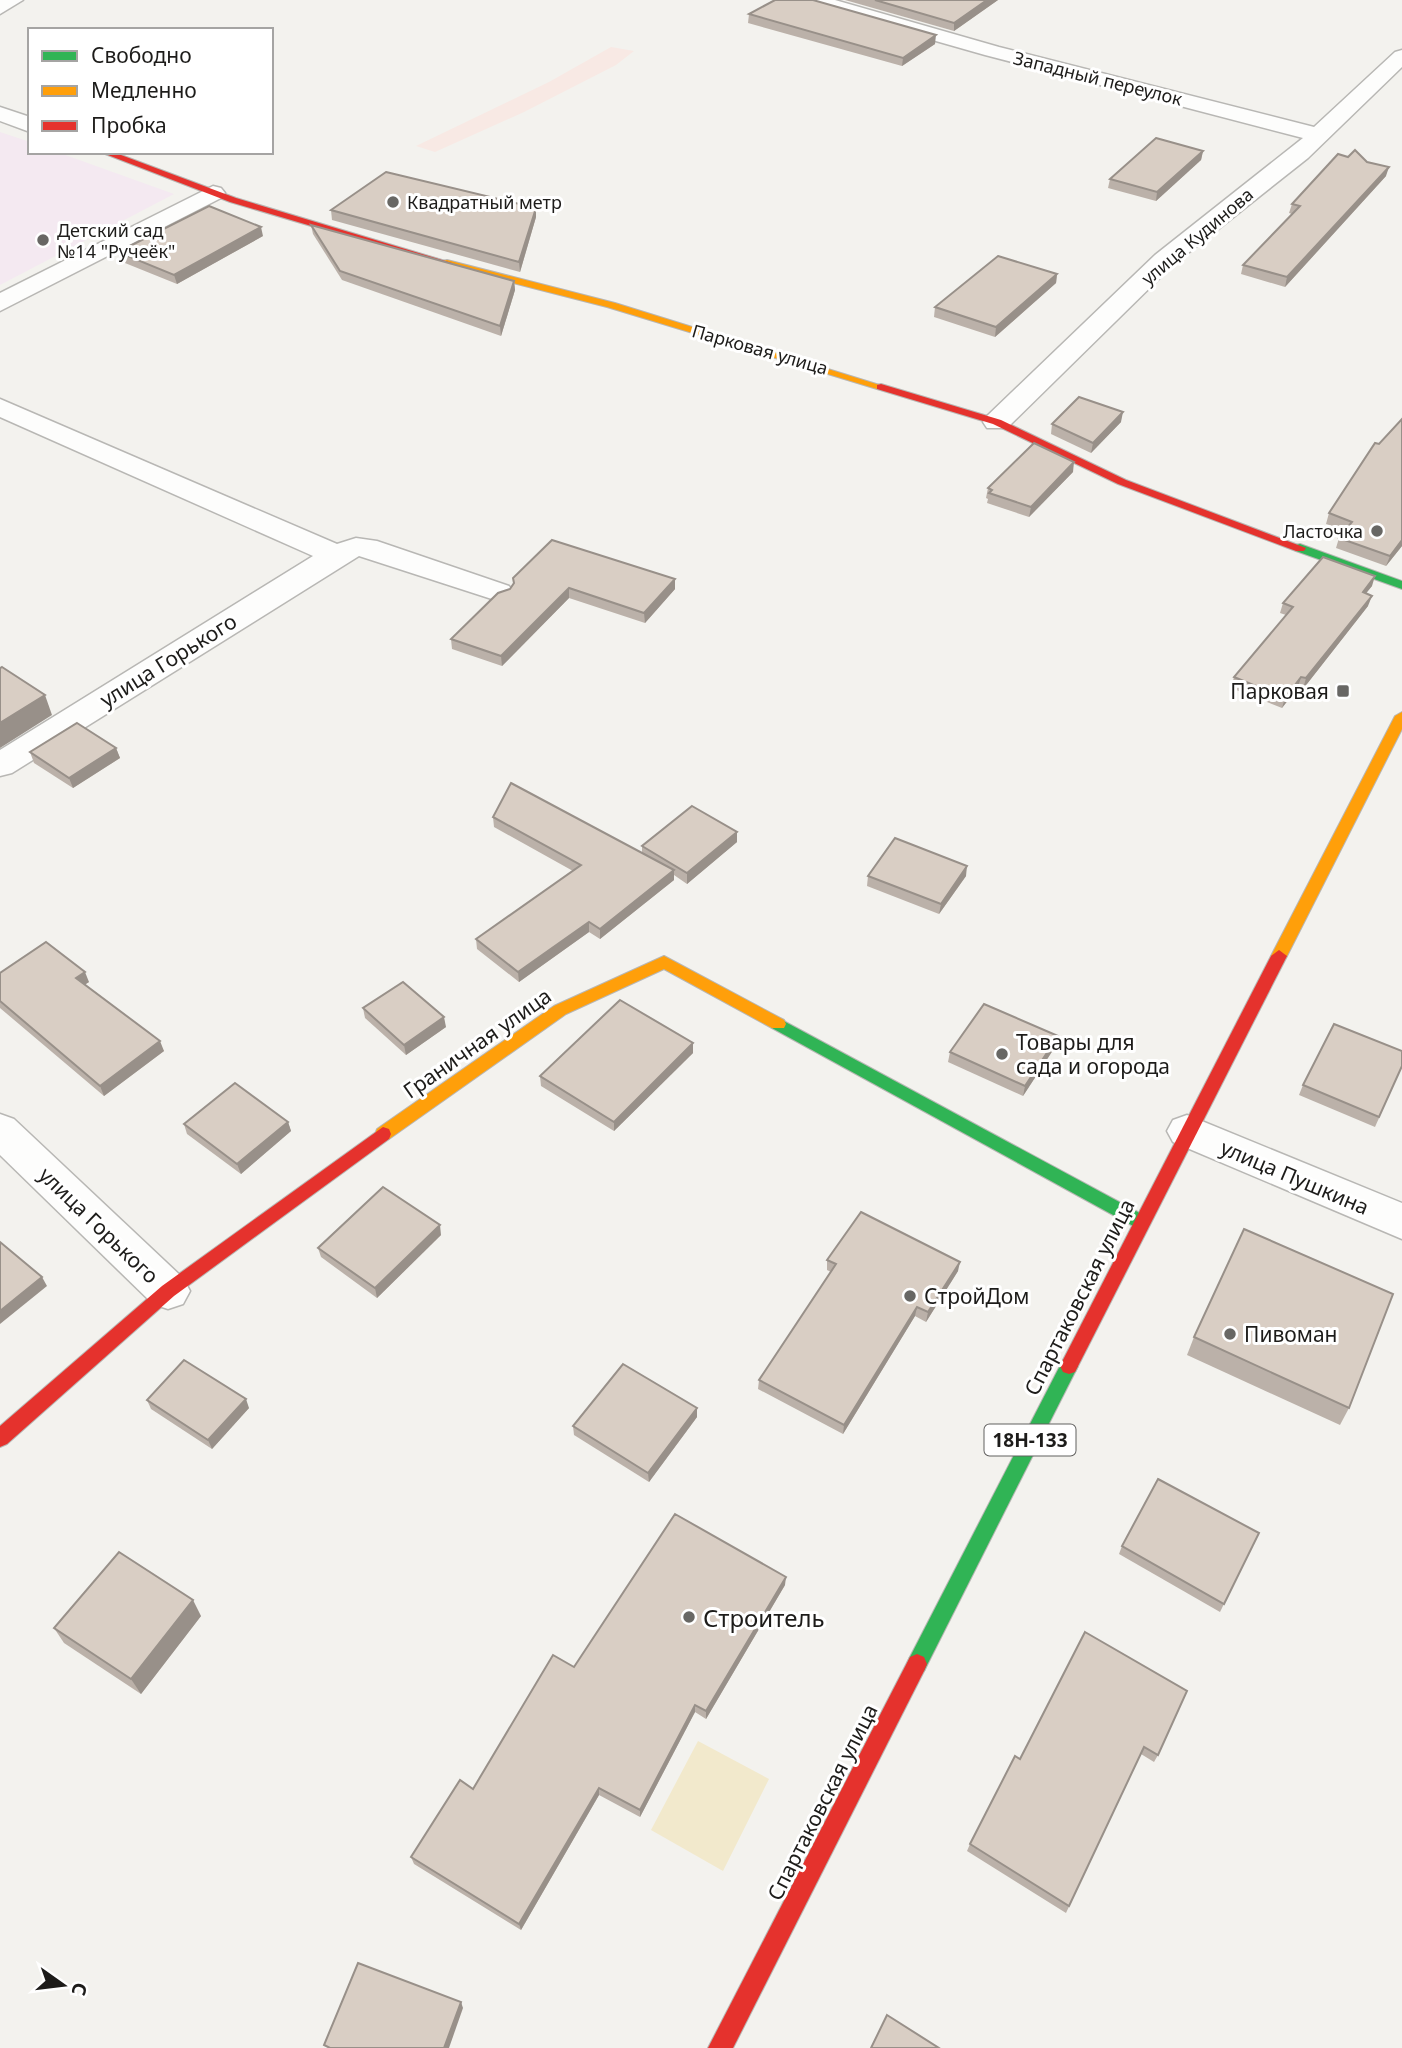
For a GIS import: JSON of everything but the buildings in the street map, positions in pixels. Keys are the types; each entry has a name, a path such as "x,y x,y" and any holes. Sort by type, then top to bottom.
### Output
{"street":[{"path":"0,8 13,0"},
{"name":"Западный переулок","path":"813,0 992,51 1319,135"},
{"path":"877,18 896,6"},
{"name":"улица Кудинова","path":"997,422 1164,260 1319,135 1402,56"},
{"path":"0,114 28,124"},
{"name":"Парковая улица","path":"109,154 213,193 409,253 624,309 997,422 1122,482 1402,585"},
{"path":"0,303 213,193"},
{"path":"0,407 336,555"},
{"name":"улица Горького","path":"0,765 336,555 356,547 377,550 498,593"},
{"name":"Спартаковская улица","path":"720,2048 1187,1131 1402,716"},
{"name":"Граничная улица","path":"0,1438 168,1291 304,1190 559,1010 664,962 1141,1222"},
{"name":"улица Горького","path":"0,1130 168,1291"},
{"name":"улица Пушкина","path":"1187,1131 1402,1222"}],"shaded area":[{"path":"611,47 634,51 616,65 524,112 435,152 416,146 549,82"},
{"name":"Детский сад №14 \"Ручеёк\"","path":"0,132 28,141 28,154 63,154 174,194 0,285"},
{"path":"698,1741 769,1779 723,1871 651,1830"}],"traffic: fast":[{"path":"1300,548 1402,585"},
{"path":"778,1024 1141,1222"},
{"path":"917,1664 1069,1366"}],"traffic: slow":[{"path":"447,263 611,305 881,387"},
{"path":"1279,956 1402,716"},
{"path":"383,1134 560,1010 664,962 778,1024"}],"traffic: jam":[{"path":"109,154 233,200 447,263"},
{"path":"881,387 997,422 1122,482 1300,548"},
{"path":"1069,1366 1279,956"},
{"path":"0,1438 168,1291 383,1134"},
{"path":"720,2048 917,1664"}],"place":[{"name":"Квадратный метр","path":"393,202"},
{"name":"Детский сад №14 \"Ручеёк\"","path":"43,240"},
{"name":"Ласточка","path":"1377,531"},
{"name":"Парковая","path":"1343,691"},
{"name":"Товары для сада и огорода","path":"1002,1054"},
{"name":"СтройДом","path":"910,1296"},
{"name":"Пивоман","path":"1230,1334"},
{"name":"Строитель","path":"689,1617"}]}
